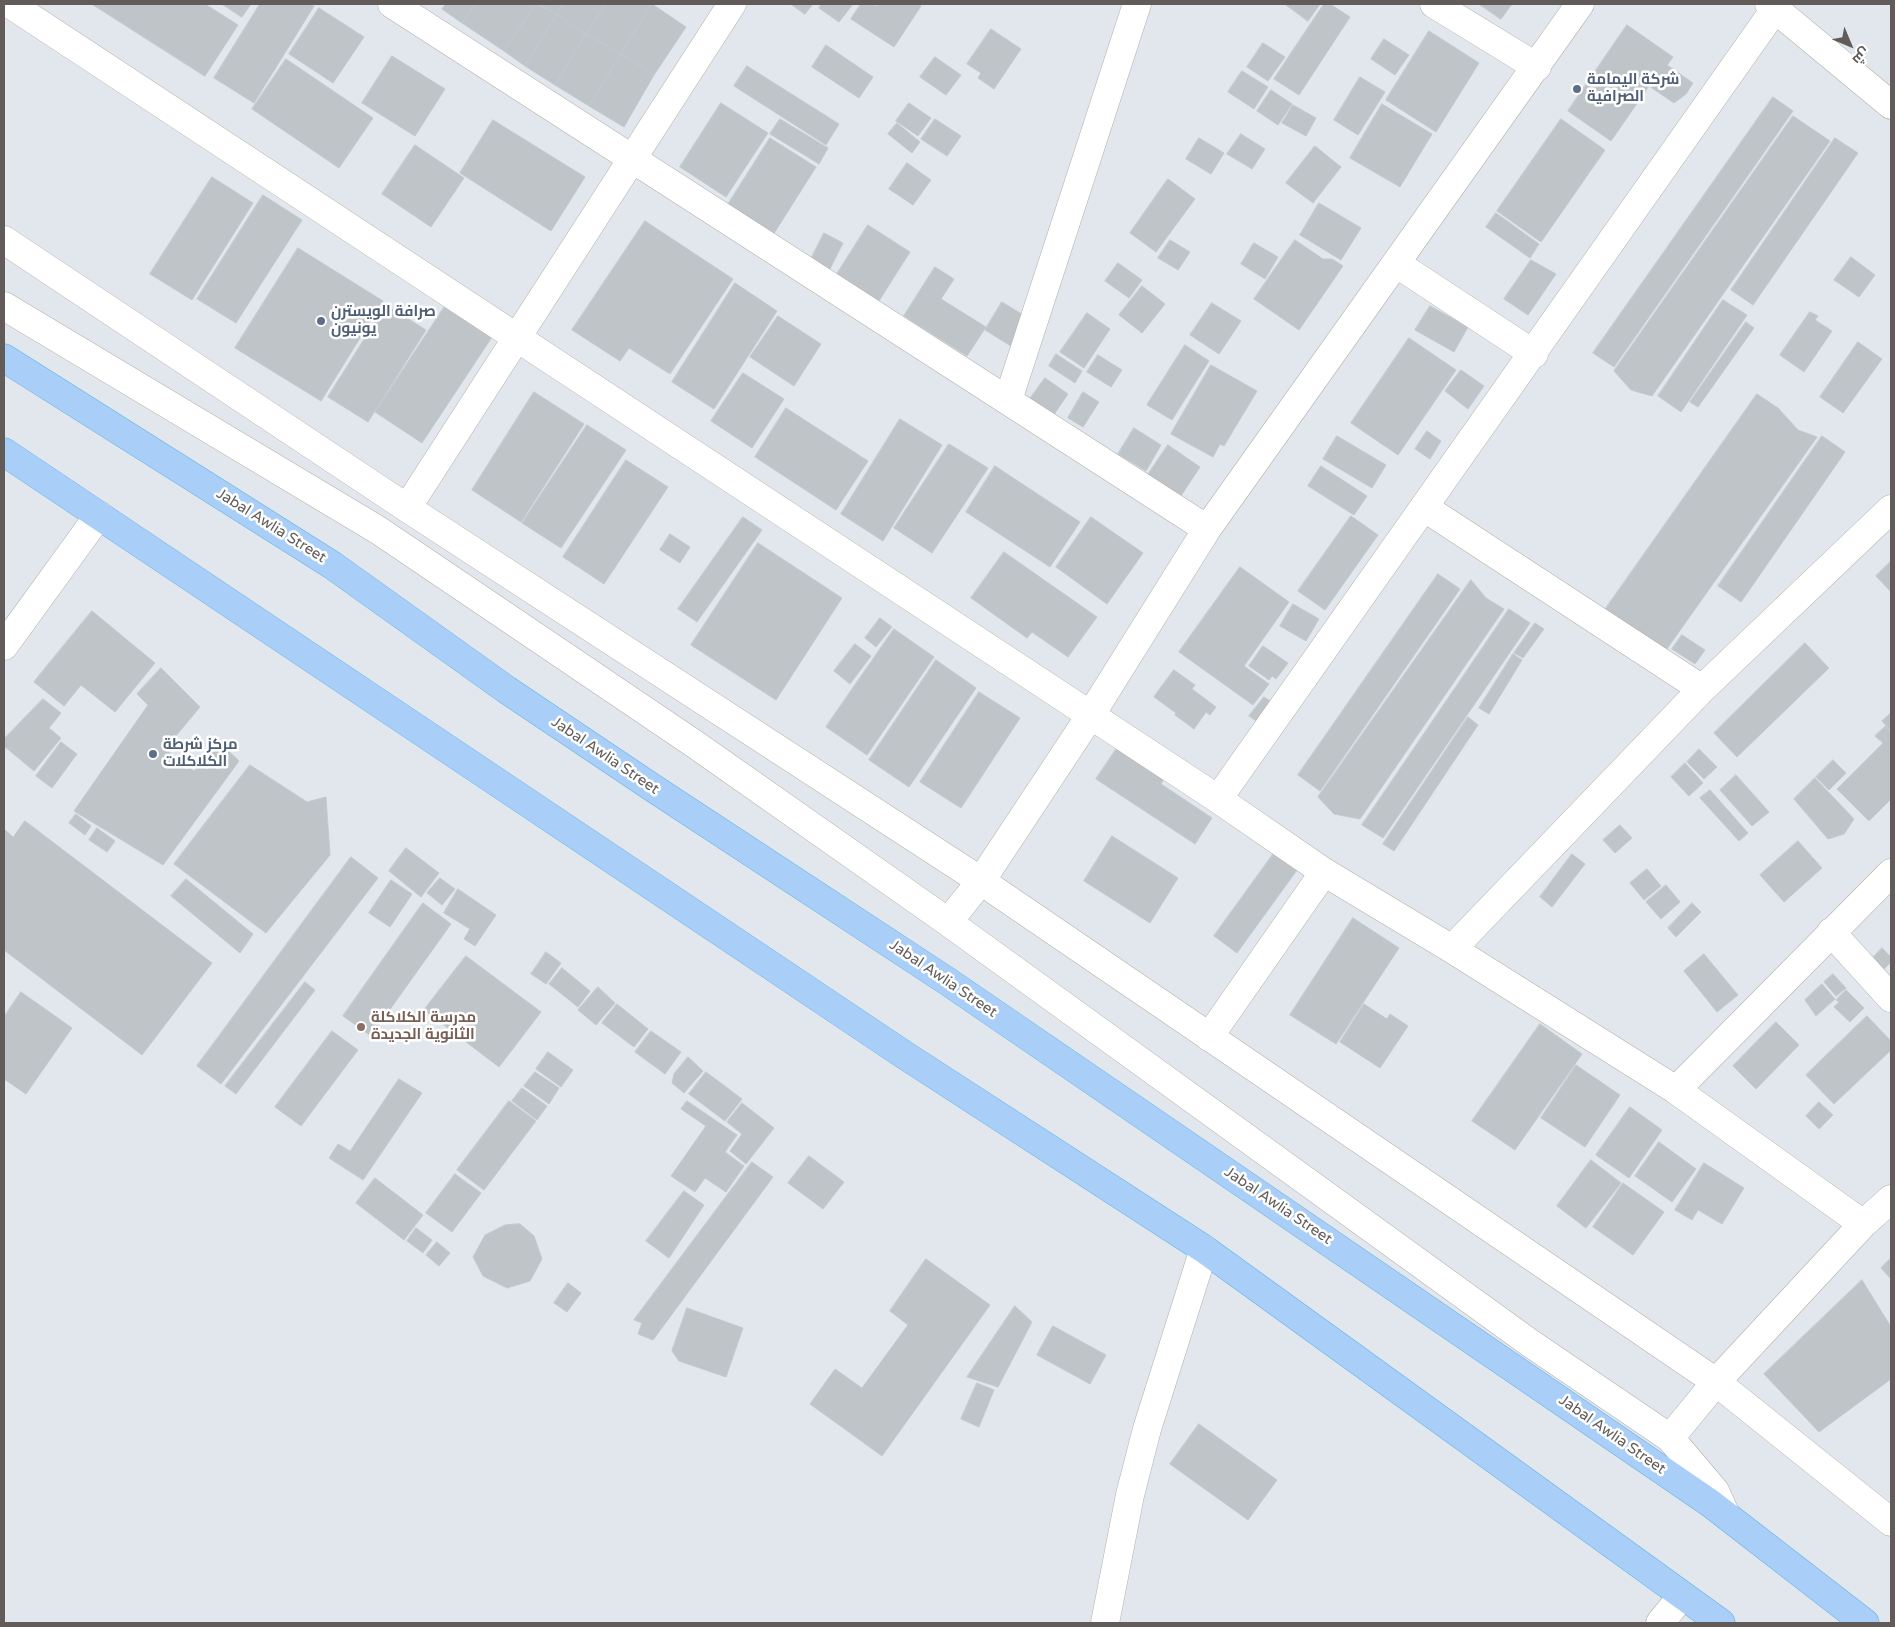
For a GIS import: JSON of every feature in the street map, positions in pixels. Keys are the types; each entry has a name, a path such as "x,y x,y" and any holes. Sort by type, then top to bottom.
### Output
{"main road":[{"name":"Jabal Awlia Street","path":"4,358 332,565 524,701 947,981 1725,1513 1866,1623"},
{"path":"4,452 898,1050 1204,1249 1721,1623"}],"street":[{"path":"10,4 1218,799 1324,872 1452,949 1676,1090 1864,1224"},
{"path":"392,4 1208,529"},
{"path":"1008,400 1137,4"},
{"path":"1434,4 1537,67"},
{"path":"948,922 981,881 1090,716 1208,529 1580,4"},
{"path":"407,508 730,5"},
{"path":"1218,799 1534,354 1772,6 1891,105"},
{"path":"4,240 407,508 981,881 1716,1382 1891,1522"},
{"path":"1397,264 1534,354"},
{"path":"4,306 378,530 696,744 948,922 1522,1337 1670,1438 1715,1491 1725,1513"},
{"path":"1425,508 1702,689"},
{"path":"1452,949 1702,689 1891,509"},
{"path":"4,646 99,515"},
{"path":"1209,1037 1324,872"},
{"path":"1676,1090 1831,932 1891,874"},
{"path":"1831,932 1891,998"},
{"path":"1670,1438 1716,1382 1864,1224 1891,1199"},
{"path":"1105,1623 1130,1495 1145,1438 1204,1249"},
{"path":"1660,1623 1682,1596"}],"building":[{"path":"92,4 205,4 238,25 205,76"},
{"path":"222,4 251,4 242,17"},
{"path":"260,4 310,4 314,6 254,103 214,78"},
{"path":"446,4 475,4 462,23 442,9"},
{"path":"475,4 536,4 504,51 462,23"},
{"path":"536,4 557,14 525,66 504,51"},
{"path":"538,4 563,4 557,14"},
{"path":"563,4 606,4 586,34 557,14"},
{"path":"606,4 652,4 621,54 586,34"},
{"path":"652,4 686,27 654,75 621,54"},
{"path":"791,4 813,4 805,14"},
{"path":"822,4 853,4 839,22 819,8"},
{"path":"861,4 877,6 878,4 918,4 921,6 894,47 851,19"},
{"path":"1285,4 1320,4 1308,21"},
{"path":"1324,4 1330,4 1350,17 1299,95 1274,79"},
{"path":"1479,4 1512,4 1501,19"},
{"path":"319,8 364,37 333,83 289,54"},
{"path":"557,14 586,34 555,85 525,66"},
{"path":"1627,25 1673,57 1667,65 1693,83 1686,94 1674,103 1649,86 1611,141 1568,111"},
{"path":"991,29 1021,49 994,89 978,78 981,73 967,64"},
{"path":"1429,31 1479,63 1436,132 1386,100"},
{"path":"586,34 621,54 589,106 555,85"},
{"path":"1384,39 1409,55 1395,75 1371,59"},
{"path":"1263,43 1285,57 1268,81 1247,67"},
{"path":"826,45 873,77 859,98 812,67"},
{"path":"621,54 654,75 624,127 589,106"},
{"path":"392,56 445,89 415,136 362,103"},
{"path":"935,57 961,75 946,95 920,77"},
{"path":"286,59 373,118 339,168 252,109"},
{"path":"747,66 839,124 826,145 734,86"},
{"path":"1242,71 1268,87 1254,109 1228,92"},
{"path":"1360,77 1385,92 1358,135 1334,120"},
{"path":"1271,90 1292,104 1278,125 1257,111"},
{"path":"1773,97 1793,111 1614,367 1593,353"},
{"path":"721,103 768,133 726,197 680,167"},
{"path":"909,103 931,118 918,136 896,121"},
{"path":"1382,104 1432,134 1400,187 1350,158"},
{"path":"1293,105 1316,118 1306,136 1282,123"},
{"path":"1793,116 1830,141 1652,396 1631,390 1614,371"},
{"path":"780,119 828,148 819,164 770,134"},
{"path":"935,119 961,136 947,156 921,139"},
{"path":"1561,119 1605,150 1541,242 1497,211"},
{"path":"493,120 585,177 551,231 460,173"},
{"path":"897,123 920,142 912,153 888,134"},
{"path":"1241,134 1265,149 1252,169 1227,154"},
{"path":"770,138 816,167 773,235 727,206"},
{"path":"1199,138 1224,153 1211,174 1186,159"},
{"path":"1835,138 1858,153 1753,305 1731,290"},
{"path":"415,145 464,178 431,227 382,194"},
{"path":"1315,146 1341,167 1313,203 1286,183"},
{"path":"907,163 931,180 913,205 889,189"},
{"path":"212,177 253,203 192,300 150,274"},
{"path":"1168,179 1195,199 1156,252 1130,233"},
{"path":"263,195 302,220 236,323 197,299"},
{"path":"1319,203 1361,228 1341,260 1300,235"},
{"path":"1496,213 1539,244 1530,258 1486,227"},
{"path":"645,221 733,279 670,374 629,348 620,361 572,330"},
{"path":"868,225 910,252 877,304 835,277"},
{"path":"824,233 843,243 830,269 811,259"},
{"path":"1170,240 1190,252 1178,270 1158,258"},
{"path":"1295,240 1323,259 1332,259 1343,266 1299,330 1254,299"},
{"path":"1254,243 1278,257 1265,279 1241,264"},
{"path":"298,248 383,301 321,401 235,348"},
{"path":"1851,257 1875,275 1859,297 1834,280"},
{"path":"1531,260 1556,274 1528,315 1504,299"},
{"path":"1118,263 1142,280 1129,298 1105,281"},
{"path":"935,267 954,279 941,299 986,327 967,356 904,316"},
{"path":"735,283 777,311 714,409 672,382"},
{"path":"1142,286 1165,304 1142,333 1119,315"},
{"path":"1723,300 1747,315 1681,412 1658,396"},
{"path":"1002,302 1028,318 1011,346 985,330"},
{"path":"447,303 494,334 422,443 375,412"},
{"path":"1212,303 1241,321 1219,354 1190,335"},
{"path":"386,305 426,330 368,422 328,397"},
{"path":"1430,306 1468,327 1454,352 1415,330"},
{"path":"1810,312 1818,316 1815,320 1832,331 1804,372 1780,355"},
{"path":"1087,313 1110,329 1084,368 1060,352"},
{"path":"778,316 821,344 794,386 750,357"},
{"path":"1746,322 1754,328 1698,407 1690,402"},
{"path":"1409,338 1456,370 1398,455 1351,423"},
{"path":"1858,342 1882,359 1843,413 1820,397"},
{"path":"1185,345 1209,361 1172,420 1147,405"},
{"path":"1056,354 1082,371 1075,383 1049,366"},
{"path":"1098,355 1122,370 1111,387 1087,372"},
{"path":"1211,365 1257,391 1224,446 1220,444 1213,457 1171,434"},
{"path":"1461,370 1484,386 1468,409 1445,391"},
{"path":"743,373 784,399 752,448 711,421"},
{"path":"1045,378 1068,394 1053,416 1029,400"},
{"path":"534,392 584,424 521,522 472,490"},
{"path":"1083,392 1099,402 1083,427 1068,418"},
{"path":"1757,394 1778,408 1798,430 1817,437 1664,653 1604,611"},
{"path":"786,408 868,461 836,510 755,457"},
{"path":"900,419 942,445 883,541 841,514"},
{"path":"587,425 626,450 561,548 522,523"},
{"path":"1134,428 1161,445 1146,471 1118,454"},
{"path":"1427,431 1441,441 1430,459 1415,449"},
{"path":"1337,436 1386,465 1372,488 1323,459"},
{"path":"1822,436 1845,452 1741,602 1718,586"},
{"path":"949,444 988,468 932,553 894,528"},
{"path":"1168,445 1200,467 1169,514 1136,492"},
{"path":"626,460 668,487 604,584 563,557"},
{"path":"995,466 1080,522 1050,567 966,512"},
{"path":"1321,466 1367,496 1354,515 1308,486"},
{"path":"1351,516 1378,535 1325,610 1298,591"},
{"path":"743,517 762,530 697,622 678,609"},
{"path":"1091,517 1143,553 1107,604 1056,567"},
{"path":"670,534 690,547 680,563 660,550"},
{"path":"758,543 842,598 776,700 691,645"},
{"path":"1004,552 1097,617 1068,657 1032,632 1027,638 971,598"},
{"path":"1891,561 1891,592 1876,576"},
{"path":"1240,567 1289,602 1244,666 1269,684 1253,705 1179,652"},
{"path":"1438,574 1460,589 1320,791 1298,775"},
{"path":"1471,580 1486,598 1504,609 1360,819 1334,814 1318,797"},
{"path":"1293,604 1319,619 1306,641 1280,626"},
{"path":"1509,609 1530,623 1383,838 1362,825"},
{"path":"92,611 155,663 115,712 81,685 64,706 34,682"},
{"path":"880,618 892,627 876,647 865,638"},
{"path":"1535,623 1544,629 1523,658 1514,653"},
{"path":"894,629 934,657 867,755 826,727"},
{"path":"1682,635 1705,650 1695,664 1672,649"},
{"path":"1805,643 1829,668 1737,757 1714,733"},
{"path":"855,644 871,656 850,684 834,671"},
{"path":"1263,646 1288,663 1276,679 1272,676 1269,680 1249,666"},
{"path":"1513,654 1522,660 1489,714 1479,708"},
{"path":"936,660 976,688 909,787 869,760"},
{"path":"161,668 200,707 165,749 194,771 219,742 239,761 163,865 74,811 148,705 137,694"},
{"path":"1174,670 1195,685 1192,689 1216,707 1210,715 1206,712 1194,729 1154,697"},
{"path":"979,692 1020,718 961,808 920,782"},
{"path":"1264,697 1273,703 1259,723 1249,716"},
{"path":"43,699 61,713 49,728 61,738 34,771 4,746 4,739"},
{"path":"1891,713 1891,731 1882,721"},
{"path":"1468,717 1478,725 1394,851 1383,844"},
{"path":"1886,726 1891,732 1891,799 1869,821 1837,789 1883,743 1875,736"},
{"path":"61,742 77,754 52,788 36,776"},
{"path":"1117,748 1164,779 1161,784 1212,818 1195,844 1096,779"},
{"path":"1699,749 1717,767 1704,779 1687,762"},
{"path":"1833,760 1846,773 1829,790 1816,777"},
{"path":"1685,763 1703,783 1689,796 1671,777"},
{"path":"250,765 307,802 326,797 330,855 266,933 174,864"},
{"path":"1736,775 1769,812 1752,826 1720,790"},
{"path":"1815,778 1854,819 1844,834 1828,839 1794,799"},
{"path":"1710,790 1748,833 1739,841 1700,798"},
{"path":"76,814 91,826 85,835 69,823"},
{"path":"25,821 212,963 142,1055 4,950 4,829 13,837"},
{"path":"1620,825 1632,838 1615,853 1603,840"},
{"path":"97,828 115,841 107,852 89,840"},
{"path":"1112,836 1178,878 1150,923 1084,881"},
{"path":"1798,841 1822,868 1784,902 1760,875"},
{"path":"406,848 439,873 421,897 389,871"},
{"path":"1274,853 1297,870 1237,953 1214,936"},
{"path":"1572,854 1585,864 1552,907 1540,897"},
{"path":"351,857 378,878 221,1084 197,1066"},
{"path":"1647,869 1661,886 1644,900 1630,883"},
{"path":"440,878 455,889 442,905 427,893"},
{"path":"186,879 253,934 240,953 171,896"},
{"path":"391,880 412,894 390,927 369,913"},
{"path":"1666,885 1680,902 1661,919 1646,902"},
{"path":"458,889 496,915 475,946 464,939 470,929 444,913"},
{"path":"423,903 451,924 371,1036 343,1016"},
{"path":"1692,903 1701,912 1676,937 1668,928"},
{"path":"1353,918 1399,948 1336,1044 1290,1015"},
{"path":"1882,948 1891,957 1891,962 1883,970 1871,960"},
{"path":"546,952 561,963 546,984 531,974"},
{"path":"1704,954 1738,995 1717,1012 1684,971"},
{"path":"466,956 541,1012 499,1067 424,1010"},
{"path":"562,968 590,991 578,1007 549,984"},
{"path":"1833,974 1846,988 1836,996 1824,982"},
{"path":"305,982 315,990 236,1094 225,1086"},
{"path":"1822,984 1835,999 1816,1016 1805,1000"},
{"path":"598,987 615,1003 596,1025 578,1010"},
{"path":"1846,990 1864,1008 1850,1022 1834,1007 1839,1002 1836,1000"},
{"path":"21,992 72,1028 26,1094 4,1079 4,1017"},
{"path":"617,1004 648,1029 634,1047 602,1023"},
{"path":"1364,1004 1387,1019 1390,1014 1408,1026 1380,1068 1340,1042"},
{"path":"1867,1016 1891,1041 1891,1050 1834,1104 1806,1075"},
{"path":"1776,1022 1799,1045 1756,1089 1733,1066"},
{"path":"1540,1024 1582,1054 1515,1150 1472,1121"},
{"path":"332,1031 358,1050 301,1126 275,1107"},
{"path":"651,1031 681,1052 665,1074 635,1052"},
{"path":"548,1052 573,1070 561,1087 536,1069"},
{"path":"688,1057 703,1071 684,1093 672,1083 674,1074"},
{"path":"1576,1065 1620,1095 1585,1147 1541,1118"},
{"path":"535,1072 559,1088 549,1104 524,1086"},
{"path":"706,1072 742,1099 725,1121 689,1094"},
{"path":"399,1079 422,1093 363,1180 329,1158 338,1144 350,1151"},
{"path":"522,1088 547,1106 537,1120 512,1101"},
{"path":"509,1101 536,1121 484,1190 457,1170"},
{"path":"687,1101 737,1135 725,1152 744,1166 726,1192 705,1178 695,1192 671,1176 706,1126 681,1109"},
{"path":"1819,1102 1833,1115 1819,1129 1806,1116"},
{"path":"742,1103 774,1128 746,1164 730,1151 742,1134 727,1122"},
{"path":"1630,1107 1662,1130 1629,1178 1596,1155"},
{"path":"1659,1142 1696,1169 1672,1202 1635,1176"},
{"path":"809,1156 844,1182 823,1209 788,1183"},
{"path":"1591,1160 1621,1183 1586,1228 1557,1206"},
{"path":"752,1162 773,1177 653,1340 638,1334 642,1323 634,1320"},
{"path":"1704,1163 1744,1188 1722,1224 1698,1210 1692,1220 1675,1210"},
{"path":"455,1174 481,1193 452,1232 426,1213"},
{"path":"375,1178 423,1215 404,1240 356,1203"},
{"path":"1623,1183 1664,1212 1633,1255 1593,1227"},
{"path":"684,1191 704,1205 669,1258 646,1241"},
{"path":"520,1224 534,1236 542,1259 530,1281 507,1288 483,1276 473,1257 485,1235 505,1225"},
{"path":"416,1228 432,1240 423,1253 407,1241"},
{"path":"437,1242 450,1253 439,1266 426,1255"},
{"path":"1891,1258 1891,1279 1881,1268"},
{"path":"926,1259 990,1305 882,1456 810,1404 835,1369 862,1388 908,1325 890,1311"},
{"path":"1862,1280 1891,1327 1891,1379 1819,1432 1764,1374"},
{"path":"568,1283 581,1293 567,1312 554,1303"},
{"path":"1015,1306 1032,1322 998,1387 967,1377"},
{"path":"687,1308 743,1328 726,1377 679,1361 672,1351"},
{"path":"1053,1326 1106,1355 1090,1384 1037,1355"},
{"path":"977,1383 994,1390 979,1427 961,1419"},
{"path":"1199,1424 1277,1480 1248,1520 1170,1464"}],"place":[{"name":"شركة اليمامة الصرافية","path":"1577,89"},
{"name":"صرافة الويسترن يونيون","path":"321,321"},
{"name":"مركز شرطة الكلاكلات","path":"153,754"},
{"name":"مدرسة الكلاكلة الثانوية الجديدة","path":"361,1027"}]}
